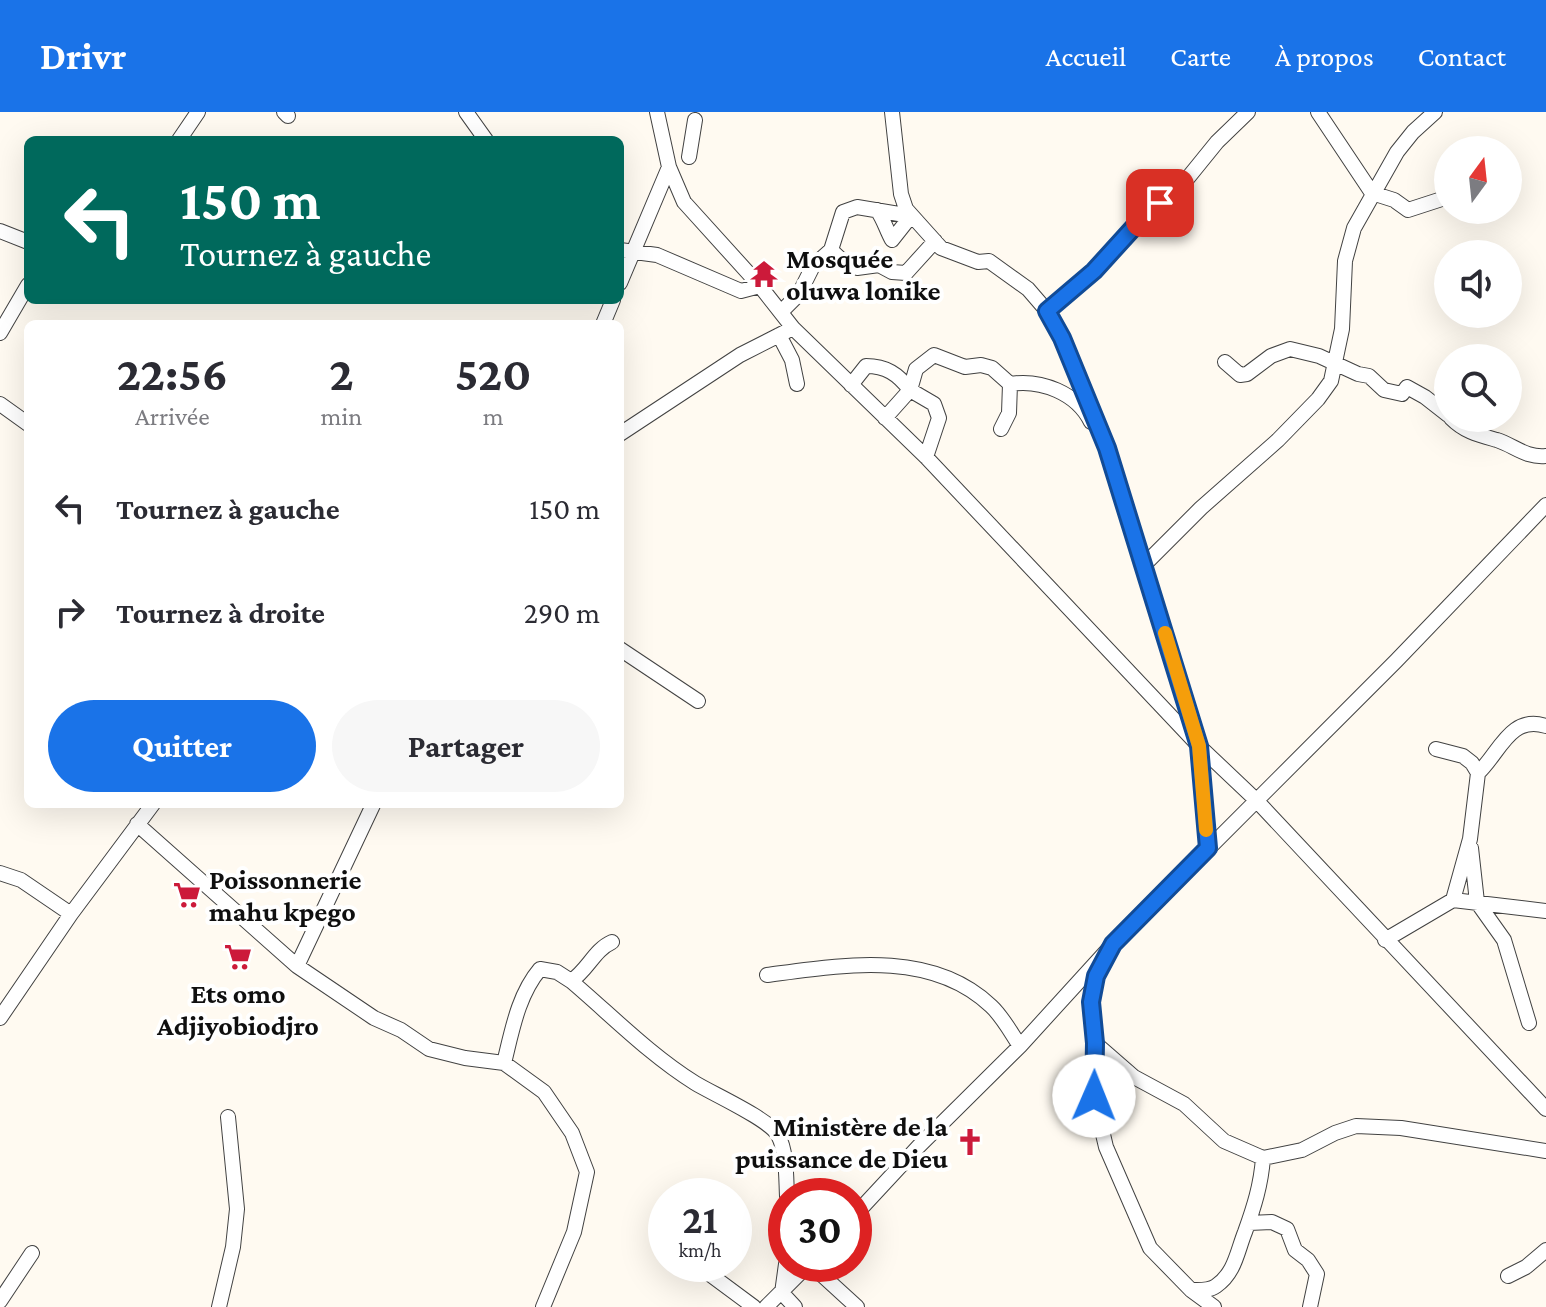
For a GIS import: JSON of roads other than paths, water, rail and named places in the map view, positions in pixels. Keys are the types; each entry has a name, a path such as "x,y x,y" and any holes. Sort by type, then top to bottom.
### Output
{"street":[{"path":"182,136 198,112"},
{"path":"466,112 483,136"},
{"path":"657,112 669,167 684,202 760,286 793,328 926,457 1199,746 1256,800 1546,1109"},
{"path":"892,112 901,194 911,216 941,248 978,262 989,261 1028,289 1047,311 1073,365 1107,448 1199,746 1208,848"},
{"path":"1047,311 1107,258 1134,227 1187,179 1217,142 1248,112"},
{"path":"1318,112 1372,193 1394,200 1408,210 1434,202"},
{"path":"1144,565 1201,508 1278,440 1331,381 1346,298 1345,261 1354,228 1397,152 1435,112"},
{"path":"689,157 695,119"},
{"path":"669,167 626,252 657,255 741,291 760,286"},
{"path":"781,312 799,294 813,266 831,250 843,212 857,207 911,216"},
{"path":"877,210 885,220 892,240 911,216"},
{"path":"0,231 24,240"},
{"path":"831,250 846,264 857,268 879,265 892,272 906,273 935,241"},
{"path":"0,333 24,292"},
{"path":"624,431 740,355 793,328"},
{"path":"779,335 792,360 797,384"},
{"path":"1225,362 1240,375 1247,374 1271,356 1290,349 1369,376 1384,390 1402,394 1407,387 1434,404"},
{"path":"885,418 910,390 916,369 934,355 965,367 970,364 992,368 1010,384"},
{"path":"1073,365 1074,400"},
{"path":"851,385 866,366 880,366 900,377 910,390 934,404 939,418 926,457"},
{"path":"1010,384 1024,381 1062,392 1088,416 1107,448"},
{"path":"1001,429 1009,413 1010,384"},
{"path":"0,404 24,421"},
{"path":"1471,432 1534,457 1546,456"},
{"path":"872,1197 1020,1046 1113,944 1385,672 1546,505"},
{"path":"624,652 698,701"},
{"path":"1478,773 1491,762 1500,743 1521,725 1546,726"},
{"path":"1436,749 1463,756 1478,773 1470,839 1453,900"},
{"path":"0,1018 71,914 150,808"},
{"path":"297,966 372,808"},
{"path":"137,824 297,966 374,1018 401,1030 429,1049 504,1063 544,1092 572,1133 587,1172 574,1232 543,1307"},
{"path":"1470,839 1477,902 1504,940 1529,1023"},
{"path":"0,873 21,880 71,914"},
{"path":"1385,940 1453,900 1546,911"},
{"path":"571,981 578,977 601,947 612,942"},
{"path":"1113,944 1096,976 1091,1002 1095,1043 1094,1096 1106,1147 1150,1248 1191,1290 1214,1307"},
{"path":"767,975 869,964 920,969 942,975 967,987 993,1008 1020,1046"},
{"path":"504,1063 516,1013 533,977 545,968 571,981 666,1063 694,1083 756,1117 777,1134 786,1178"},
{"path":"1095,1043 1134,1077 1184,1104 1224,1141 1263,1158 1302,1150 1356,1126 1401,1128 1546,1151"},
{"path":"219,1307 233,1247 237,1209 228,1117"},
{"path":"1191,1290 1212,1289 1227,1277 1237,1259 1262,1182 1263,1158"},
{"path":"1249,1223 1272,1222 1287,1229 1295,1250 1308,1260 1317,1274 1310,1307"},
{"path":"1508,1276 1526,1267 1546,1250"},
{"path":"0,1301 32,1253"},
{"path":"720,1282 754,1307"},
{"path":"782,1293 784,1282"},
{"path":"766,1307 793,1282"},
{"path":"830,1282 857,1307"},
{"path":"782,1293 795,1307"}],"place":[{"name":"Mosquée oluwa lonike","path":"764,274"},
{"name":"Poissonnerie mahu kpego","path":"187,895"},
{"name":"Ets omo Adjiyobiodjro","path":"238,957"},
{"name":"Ministère de la puissance de Dieu","path":"970,1142"}]}
